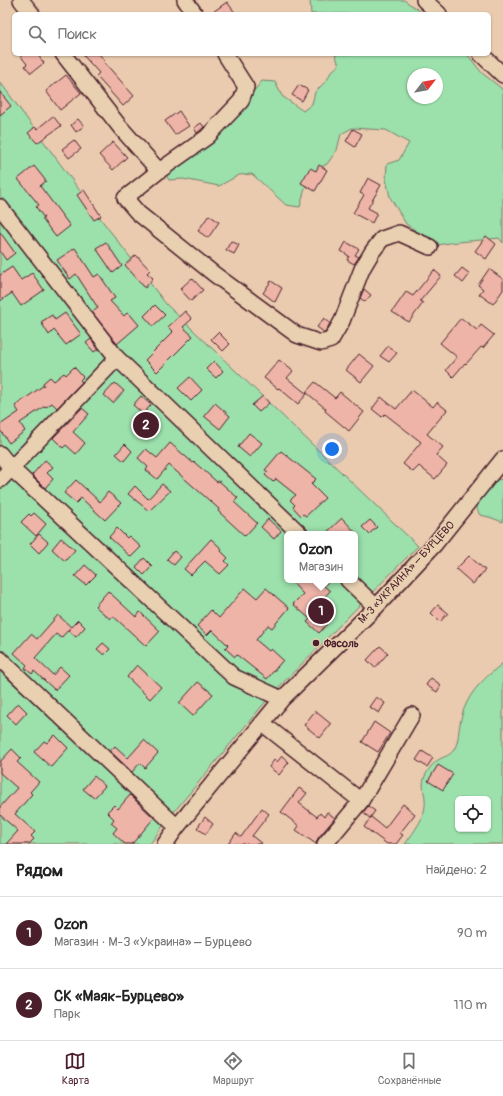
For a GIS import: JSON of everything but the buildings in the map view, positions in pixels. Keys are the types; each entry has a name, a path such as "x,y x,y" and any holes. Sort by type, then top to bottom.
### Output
{"street":[{"path":"21,0 30,12"},
{"path":"185,0 194,12"},
{"path":"424,0 437,12"},
{"path":"65,56 120,127 159,171"},
{"path":"227,56 246,87 241,101 207,136 124,198 138,213 214,274 297,335 321,343 331,340 342,322 362,269 382,238 399,233 430,247"},
{"path":"483,56 503,75"},
{"path":"0,207 117,358 297,531"},
{"path":"0,480 117,358"},
{"path":"0,454 11,468 234,677 282,699"},
{"name":"М-3 «УКРАИНА» – БУРЦЕВО","path":"165,844 177,827 282,699 376,607 434,545 501,465"},
{"path":"351,583 376,607"},
{"path":"0,659 177,827"},
{"path":"325,844 361,801 412,715"},
{"path":"262,723 361,801"}],"green space":[{"path":"310,0 404,0 421,12 311,12"},
{"path":"336,56 469,56 482,73 503,91 503,243 499,238 437,245 406,224 390,197 386,179 387,164 399,160 409,143 386,130 352,128 341,134 337,150 327,164 319,168 308,177 300,207 286,205 252,174 239,175 219,186 183,179 169,180 165,174 231,119 262,81 275,82 282,96 303,111 312,104 315,92 327,80 331,72 339,65"},
{"path":"0,82 97,214 166,304 418,546 272,694 168,819 150,844 0,844"},
{"path":"503,479 503,522 480,515 477,510 477,505 480,496 495,480"},
{"path":"503,663 503,844 405,844 420,822 424,811 425,798 423,784 426,774 431,766 451,753 455,748 462,714 470,697 481,683"}],"place":[{"name":"СК «Маяк-Бурцево»","path":"146,425"},
{"name":"Ozon","path":"321,611"},
{"name":"Фасоль","path":"316,643"}]}
